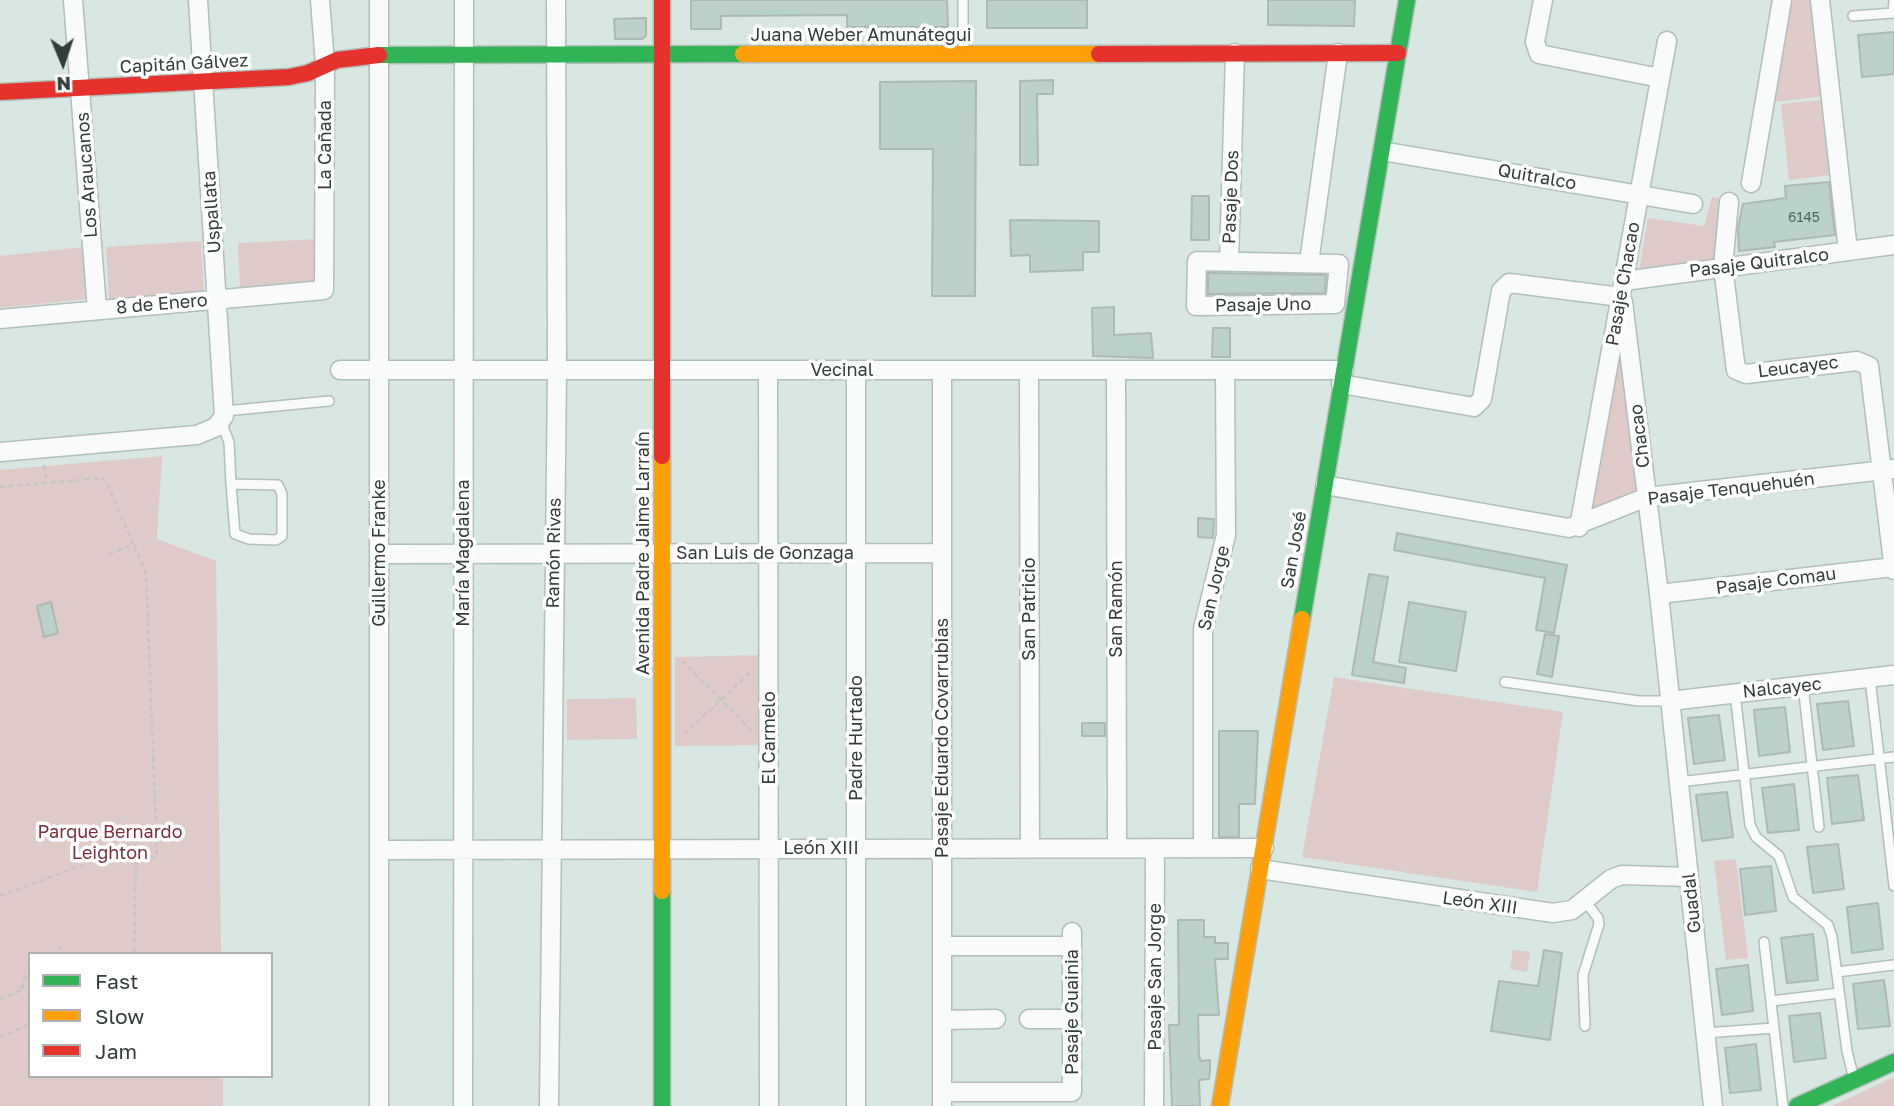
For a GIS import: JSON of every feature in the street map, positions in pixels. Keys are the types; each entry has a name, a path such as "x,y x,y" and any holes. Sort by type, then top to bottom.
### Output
{"street":[{"name":"Los Araucanos","path":"73,0 97,309"},
{"name":"Uspallata","path":"198,0 223,416"},
{"name":"La Cañada","path":"320,0 325,64 324,290"},
{"name":"Guillermo Franke","path":"379,0 379,1106"},
{"name":"María Magdalena","path":"463,1106 464,0"},
{"name":"Ramón Rivas","path":"550,1106 550,849 557,370 556,0"},
{"name":"Avenida Padre Jaime Larraín","path":"662,0 662,1106"},
{"name":"San José","path":"1220,1106 1407,0"},
{"path":"1543,0 1535,42 1539,54 1660,78"},
{"path":"1751,183 1782,0"},
{"path":"1820,0 1848,251"},
{"name":"Pasaje Chacao","path":"1579,527 1667,41"},
{"name":"Pasaje Dos","path":"1235,53 1229,261 1309,263"},
{"path":"1309,263 1338,53"},
{"name":"Juana Weber Amunátegui","path":"325,64 349,57 379,55 1398,53"},
{"name":"Capitán Gálvez","path":"0,92 289,77 308,73 325,64"},
{"name":"Quitralco","path":"1382,151 1693,204"},
{"path":"1723,267 1729,202"},
{"name":"Pasaje Quitralco","path":"1343,377 1474,407 1482,399 1501,291 1508,283 1622,289 1723,267 1894,245"},
{"name":"Pasaje Uno","path":"1229,261 1197,261 1196,306 1335,304 1339,264 1309,263"},
{"name":"Leucayec","path":"1723,267 1735,366 1743,374 1857,361 1865,363 1870,370 1888,470 1894,569"},
{"name":"Chacao","path":"1622,289 1671,701"},
{"name":"8 de Enero","path":"0,319 324,290"},
{"name":"Vecinal","path":"340,370 1225,370 1343,377"},
{"name":"El Carmelo","path":"768,370 769,1106"},
{"name":"Padre Hurtado","path":"856,370 856,1106"},
{"name":"Pasaje Eduardo Covarrubias","path":"942,370 943,1099"},
{"name":"San Patricio","path":"1029,370 1030,848"},
{"name":"San Ramón","path":"1116,370 1117,848"},
{"name":"San Jorge","path":"1203,848 1203,629 1226,535 1225,370"},
{"path":"0,452 197,435 223,416"},
{"name":"Pasaje Tenquehuén","path":"1325,485 1561,527 1579,527 1647,497 1888,470"},
{"name":"San Luis de Gonzaga","path":"379,554 942,553"},
{"name":"Pasaje Comau","path":"1659,594 1894,569"},
{"name":"Nalcayec","path":"1671,701 1894,675"},
{"name":"Guadal","path":"1671,701 1713,1106"},
{"name":"Pasaje San Jorge","path":"1154,1106 1155,848"},
{"name":"León XIII","path":"379,850 1264,848"},
{"name":"León XIII","path":"1260,869 1553,913 1572,910 1611,879 1622,875 1689,877"},
{"name":"Pasaje Guainia","path":"942,946 1072,939 1072,1092 1029,1099"},
{"path":"942,1020 996,1019"},
{"path":"1029,1019 1072,1019"},
{"path":"1797,1106 1894,1062"},
{"path":"943,1099 1029,1099"}],"lane":[{"path":"963,0 963,54"},
{"path":"1853,16 1893,13 1894,1"},
{"path":"231,484 278,485 282,489 282,536 276,540 249,539 235,534 231,484 229,442 223,416 330,401"},
{"path":"1870,678 1891,838 1894,886"},
{"path":"1506,682 1639,701 1671,701"},
{"path":"1803,685 1819,827"},
{"path":"1735,693 1750,825 1756,837 1779,856 1793,897 1802,907 1818,915 1828,925 1847,1051 1855,1080"},
{"path":"1679,782 1894,757"},
{"path":"1585,901 1598,918 1599,924 1583,975 1585,1026"},
{"path":"1764,942 1783,1106"},
{"path":"1837,972 1894,965"},
{"path":"1771,1001 1839,993"},
{"path":"1705,1033 1774,1028"}],"path":[{"path":"0,487 100,478 106,481 146,573 157,855 154,859 139,861 132,858 131,846"},
{"path":"109,554 134,544"},
{"path":"662,643 769,748"},
{"path":"683,734 723,701 769,655"},
{"path":"0,896 131,846 142,839 156,838"},
{"path":"134,952 136,864 139,861"},
{"path":"53,952 62,947"},
{"path":"0,999 22,990 28,973"},
{"path":"0,1037 28,1025"}],"green space":[{"path":"1790,0 1824,0 1834,95 1775,102"},
{"path":"1823,100 1831,175 1789,180 1781,104"},
{"path":"1712,197 1728,200 1726,263 1638,276 1648,218 1704,226"},
{"path":"318,239 320,286 240,289 238,243"},
{"path":"201,241 204,293 109,299 106,247"},
{"path":"83,247 88,299 0,308 0,256"},
{"path":"1621,310 1641,499 1583,522"},
{"name":"Parque Bernardo Leighton","path":"162,456 157,539 216,561 221,952 28,952 28,1078 223,1078 223,1106 0,1106 0,470"},
{"path":"768,655 769,745 675,746 675,657"},
{"path":"1334,677 1563,712 1537,892 1302,857"},
{"path":"636,698 637,739 567,740 567,699"},
{"path":"1736,859 1748,958 1726,960 1714,861"},
{"path":"1513,950 1530,952 1527,972 1510,969"},
{"path":"1894,1077 1894,1106 1832,1106"}],"building":[{"path":"691,0 947,0 948,27 847,27 847,15 721,16 721,29 691,29"},
{"path":"987,0 1087,0 1087,28 987,28"},
{"path":"1268,0 1355,0 1354,26 1268,25"},
{"path":"646,18 646,36 642,39 615,39 614,19"},
{"path":"1894,32 1894,74 1862,77 1858,35"},
{"path":"1053,80 1053,94 1037,94 1038,165 1020,165 1020,81"},
{"path":"976,81 975,296 932,296 933,149 880,149 880,82"},
{"path":"1829,182 1835,235 1774,242 1775,247 1739,251 1738,229 1743,204 1786,198 1785,186"},
{"path":"1192,196 1209,196 1209,240 1191,240"},
{"path":"1010,220 1099,221 1099,252 1083,252 1083,270 1030,272 1030,255 1011,256"},
{"path":"1208,273 1326,275 1325,293 1208,294"},
{"path":"1114,307 1114,335 1151,333 1153,358 1093,356 1092,308"},
{"path":"1213,328 1230,328 1230,357 1212,357"},
{"path":"1198,518 1214,519 1213,538 1198,537"},
{"path":"1397,533 1567,565 1554,633 1536,630 1545,578 1394,550"},
{"path":"1369,574 1388,577 1373,662 1406,668 1404,683 1352,675"},
{"path":"51,602 58,633 44,637 37,606"},
{"path":"1409,602 1466,612 1456,671 1399,662"},
{"path":"1545,634 1559,636 1552,677 1537,674"},
{"path":"1848,701 1854,746 1823,750 1817,704"},
{"path":"1785,707 1790,752 1759,756 1754,710"},
{"path":"1719,715 1725,760 1694,764 1688,718"},
{"path":"1082,723 1105,723 1105,736 1082,736"},
{"path":"1219,731 1258,731 1255,804 1239,804 1239,837 1219,837"},
{"path":"1858,775 1864,820 1832,824 1827,778"},
{"path":"1794,784 1799,830 1768,833 1762,788"},
{"path":"1727,792 1733,837 1702,841 1696,795"},
{"path":"1838,844 1844,889 1813,893 1807,847"},
{"path":"1771,866 1776,911 1745,915 1740,869"},
{"path":"1878,903 1883,949 1852,953 1847,907"},
{"path":"1178,920 1204,920 1204,937 1215,937 1215,943 1228,943 1228,959 1215,959 1219,1015 1198,1015 1199,1056 1201,1061 1210,1060 1209,1079 1199,1080 1200,1106 1172,1106 1169,1025 1179,1025"},
{"path":"1813,934 1818,980 1787,983 1781,938"},
{"path":"1544,950 1562,953 1550,1040 1491,1031 1499,981 1538,986"},
{"path":"1748,965 1753,1011 1722,1015 1716,969"},
{"path":"1884,980 1890,1026 1858,1029 1853,984"},
{"path":"1820,1013 1826,1058 1794,1062 1789,1016"},
{"path":"1756,1044 1761,1090 1730,1093 1725,1048"}],"traffic: fast":[{"path":"1302,619 1407,0"},
{"path":"379,55 743,54"},
{"path":"662,891 662,1106"},
{"path":"1797,1106 1894,1062"}],"traffic: slow":[{"path":"743,54 1099,54"},
{"path":"662,456 662,891"},
{"path":"1220,1106 1302,619"}],"traffic: jam":[{"path":"662,0 662,456"},
{"path":"1099,54 1398,53"},
{"path":"0,92 289,77 308,73 337,60 379,55"}]}
